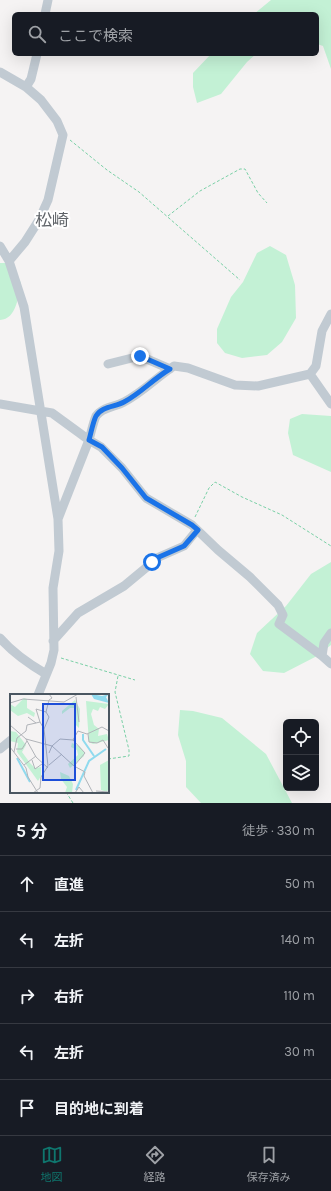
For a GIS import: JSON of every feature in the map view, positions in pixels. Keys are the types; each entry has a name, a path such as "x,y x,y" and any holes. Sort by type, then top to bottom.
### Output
{"street":[{"path":"45,12 48,0"},
{"path":"26,87 31,79 37,56"},
{"path":"0,72 26,87 40,100 57,121 63,135 48,200 40,220 26,242 9,261"},
{"path":"0,246 9,261 24,307 58,519 59,552 53,588 53,655 38,694"},
{"path":"58,519 89,440 96,415 103,409 123,403 138,394 157,376 174,366 188,368 235,385 258,386 310,374 316,366 322,330 331,314"},
{"path":"108,364 140,356 170,369"},
{"path":"310,374 331,404"},
{"path":"0,404 52,413 89,440 102,447 122,468 146,498 194,527 250,577 278,605 283,614 279,624 331,664"},
{"path":"54,641 78,613 124,586 159,557 184,546 194,527"},
{"path":"322,656 324,643 331,634"},
{"path":"0,638 16,654 46,674"},
{"path":"0,749 10,741"}],"path":[{"path":"63,135 107,170 139,192 240,280"},
{"path":"168,216 200,191 240,169 245,169 258,193 267,203"},
{"path":"194,527 209,488 215,482 242,497 282,515 331,546"},
{"path":"53,655 135,680"},
{"path":"109,759 129,756 129,750 115,692 118,676"},
{"path":"67,793 73,803"}],"green space":[{"path":"271,0 331,0 331,69 323,46 319,45 319,12 256,12"},
{"path":"209,56 254,56 221,94 197,103 193,87 193,73"},
{"path":"270,246 286,255 295,285 296,318 282,342 267,355 242,358 225,353 217,343 217,329 231,297 243,282 257,253"},
{"path":"0,263 10,263 21,283 16,306 10,316 6,319 0,320"},
{"path":"302,414 331,416 331,472 293,455 288,433 290,419"},
{"path":"331,562 331,645 317,656 284,673 263,671 250,654 257,633 286,606 311,574"},
{"path":"180,710 193,711 222,718 266,754 283,786 283,791 286,791 292,803 201,803 186,787 186,761 178,735"}],"district":[{"name":"松崎","path":"52,220"}],"route":[{"path":"140,356 170,369 157,376 138,394 123,403 103,409 96,415 89,440 102,447 122,468 146,498 198,530 184,546 159,557 152,562"}]}
